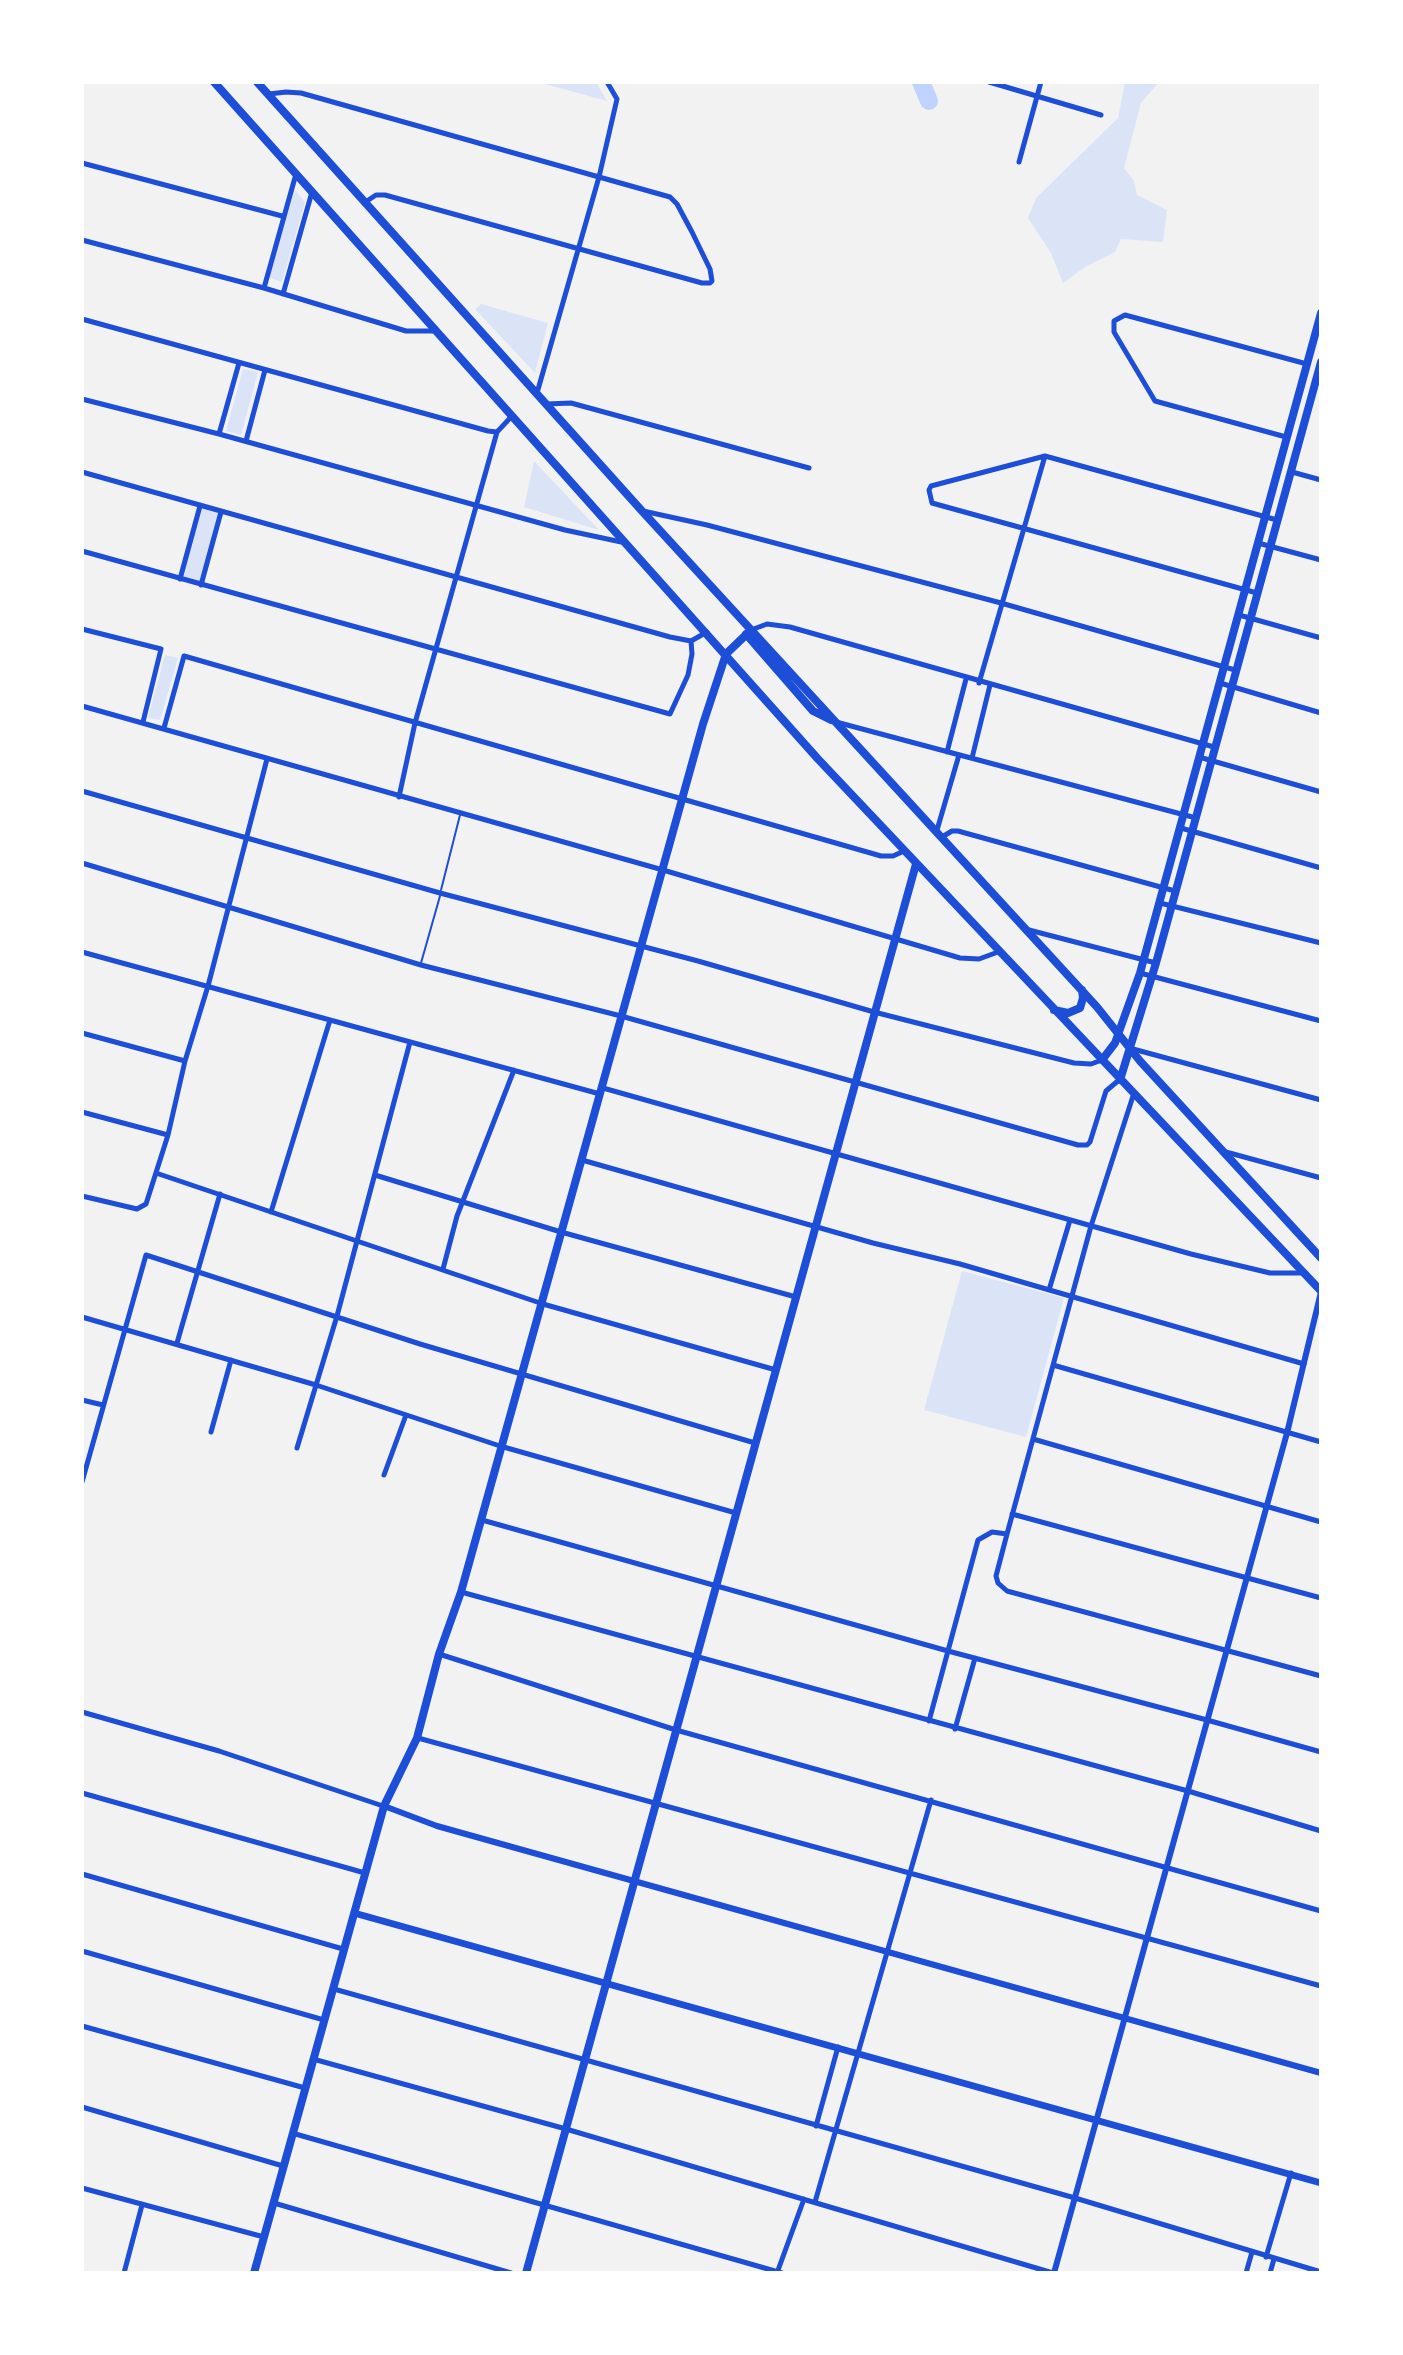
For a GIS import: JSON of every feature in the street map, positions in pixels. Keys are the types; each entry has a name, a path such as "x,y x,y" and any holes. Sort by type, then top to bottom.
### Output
{"main road":[{"path":"214,82 818,759 1321,1292"},
{"path":"257,82 642,511 813,711 835,722 1027,929 1130,1049 1321,1258"},
{"path":"1102,1060 1118,1035 1144,960 1321,313"},
{"path":"1120,1080 1156,963 1291,471 1318,387 1321,362"},
{"path":"1301,383 1318,387"},
{"path":"254,2273 384,1806 417,1738 439,1654 461,1592 640,946 726,654 748,632"},
{"path":"526,2273 916,864"},
{"path":"1053,1010 1068,1013 1080,1008 1082,990"},
{"path":"354,1913 1321,2183"}],"street":[{"path":"537,394 599,177 617,99 607,82"},
{"path":"989,82 1101,115"},
{"path":"1019,162 1041,82"},
{"path":"268,95 296,92 665,196 677,204 692,232 710,269 710,283 578,250 385,195 376,195 364,204"},
{"path":"82,163 282,216"},
{"path":"264,288 296,174"},
{"path":"283,294 312,192"},
{"path":"82,240 264,288 410,332 436,331"},
{"path":"1286,437 1155,401 1114,332 1114,321 1125,315 1307,364"},
{"path":"82,319 497,432"},
{"path":"219,434 239,363"},
{"path":"246,441 265,370"},
{"path":"82,399 246,441 475,506 627,543"},
{"path":"546,404 571,403 809,468"},
{"path":"399,797 415,723 475,506 497,432 512,415"},
{"path":"979,683 1045,456"},
{"path":"1257,593 932,503 929,495 931,486 1045,456 1278,521"},
{"path":"1291,471 1321,480"},
{"path":"82,472 691,641 707,632"},
{"path":"180,579 200,506"},
{"path":"642,511 707,525 1001,603 1235,670"},
{"path":"201,585 221,512"},
{"path":"1258,543 1321,560"},
{"path":"82,551 670,714 688,675 691,641"},
{"path":"1239,615 1321,638"},
{"path":"748,632 767,624 790,627 979,683 1214,747"},
{"path":"82,629 161,649 143,722"},
{"path":"164,728 184,656 881,856 893,856 904,851"},
{"path":"947,752 966,679"},
{"path":"1220,683 1321,713"},
{"path":"972,758 990,685"},
{"path":"82,706 663,870 968,960 998,952"},
{"path":"835,722 1196,818"},
{"path":"959,755 939,834 958,831 1175,891"},
{"path":"1199,757 1321,792"},
{"path":"82,1196 143,1209 168,1135 185,1061 208,986 267,759"},
{"path":"82,791 874,1012 1074,1063 1091,1064 1102,1060"},
{"path":"1181,828 1321,868"},
{"path":"82,863 421,965 621,1016 1082,1145 1087,1145 1091,1138 1106,1091 1120,1080"},
{"path":"1160,903 1321,943"},
{"path":"1027,929 1156,963"},
{"path":"82,952 836,1154 1091,1226 1270,1273 1304,1273"},
{"path":"1140,973 1321,1021"},
{"path":"271,1212 330,1020"},
{"path":"82,1033 185,1061"},
{"path":"297,1448 337,1316 410,1042"},
{"path":"1130,1049 1321,1100"},
{"path":"443,1269 464,1200 514,1070"},
{"path":"1134,1093 1091,1226 1012,1514 996,1576 998,1583 1007,1591 1321,1676"},
{"path":"82,1112 168,1135"},
{"path":"1225,1152 1321,1178"},
{"path":"582,1160 1304,1364"},
{"path":"156,1173 543,1304 777,1370"},
{"path":"375,1175 561,1232 796,1297"},
{"path":"177,1343 220,1194"},
{"path":"1049,1290 1070,1220"},
{"path":"82,1482 146,1255 522,1375 755,1443"},
{"path":"312,2059 566,2129 1054,2273 1287,1433 1321,1292"},
{"path":"82,1317 316,1385 500,1446 736,1513"},
{"path":"211,1432 231,1360"},
{"path":"1053,1365 1321,1442"},
{"path":"82,1400 103,1405"},
{"path":"384,1475 406,1415"},
{"path":"1033,1439 1321,1522"},
{"path":"1012,1514 1321,1598"},
{"path":"480,1519 1321,1752"},
{"path":"928,1721 978,1540 992,1532 1007,1534"},
{"path":"461,1592 1188,1791 1321,1831"},
{"path":"439,1654 676,1730 1321,1911"},
{"path":"955,1729 975,1658"},
{"path":"82,1712 219,1751 437,1826 1126,2016 1321,2073"},
{"path":"417,1738 1321,1986"},
{"path":"82,1793 365,1873"},
{"path":"815,2202 931,1800"},
{"path":"82,1874 343,1949"},
{"path":"82,1951 324,2020"},
{"path":"332,1989 1075,2198 1321,2272"},
{"path":"82,2026 305,2088"},
{"path":"816,2126 838,2047"},
{"path":"82,2107 283,2166"},
{"path":"292,2133 779,2272 804,2199"},
{"path":"1266,2257 1291,2173"},
{"path":"82,2188 264,2237"},
{"path":"273,2203 511,2273"},
{"path":"124,2273 142,2205"},
{"path":"1246,2273 1252,2252"},
{"path":"1270,2273 1274,2259"}],"lane":[{"path":"421,965 460,814"}],"shaded area":[{"path":"538,82 596,82 607,101"},
{"path":"1125,82 1159,82 1141,103 1124,168 1134,181 1137,195 1167,210 1163,242 1121,239 1115,252 1085,267 1063,283 1051,253 1028,218 1036,198 1118,118"},
{"path":"295,190 305,202 282,282 268,277"},
{"path":"481,304 548,323 535,373 475,309"},
{"path":"243,369 258,372 241,435 226,431"},
{"path":"534,461 599,530 524,507"},
{"path":"200,506 221,512 201,585 180,579"},
{"path":"165,655 178,658 160,720 148,718"},
{"path":"962,1271 1064,1298 1026,1437 924,1410"}],"waterway":[{"path":"921,82 929,101"}]}
